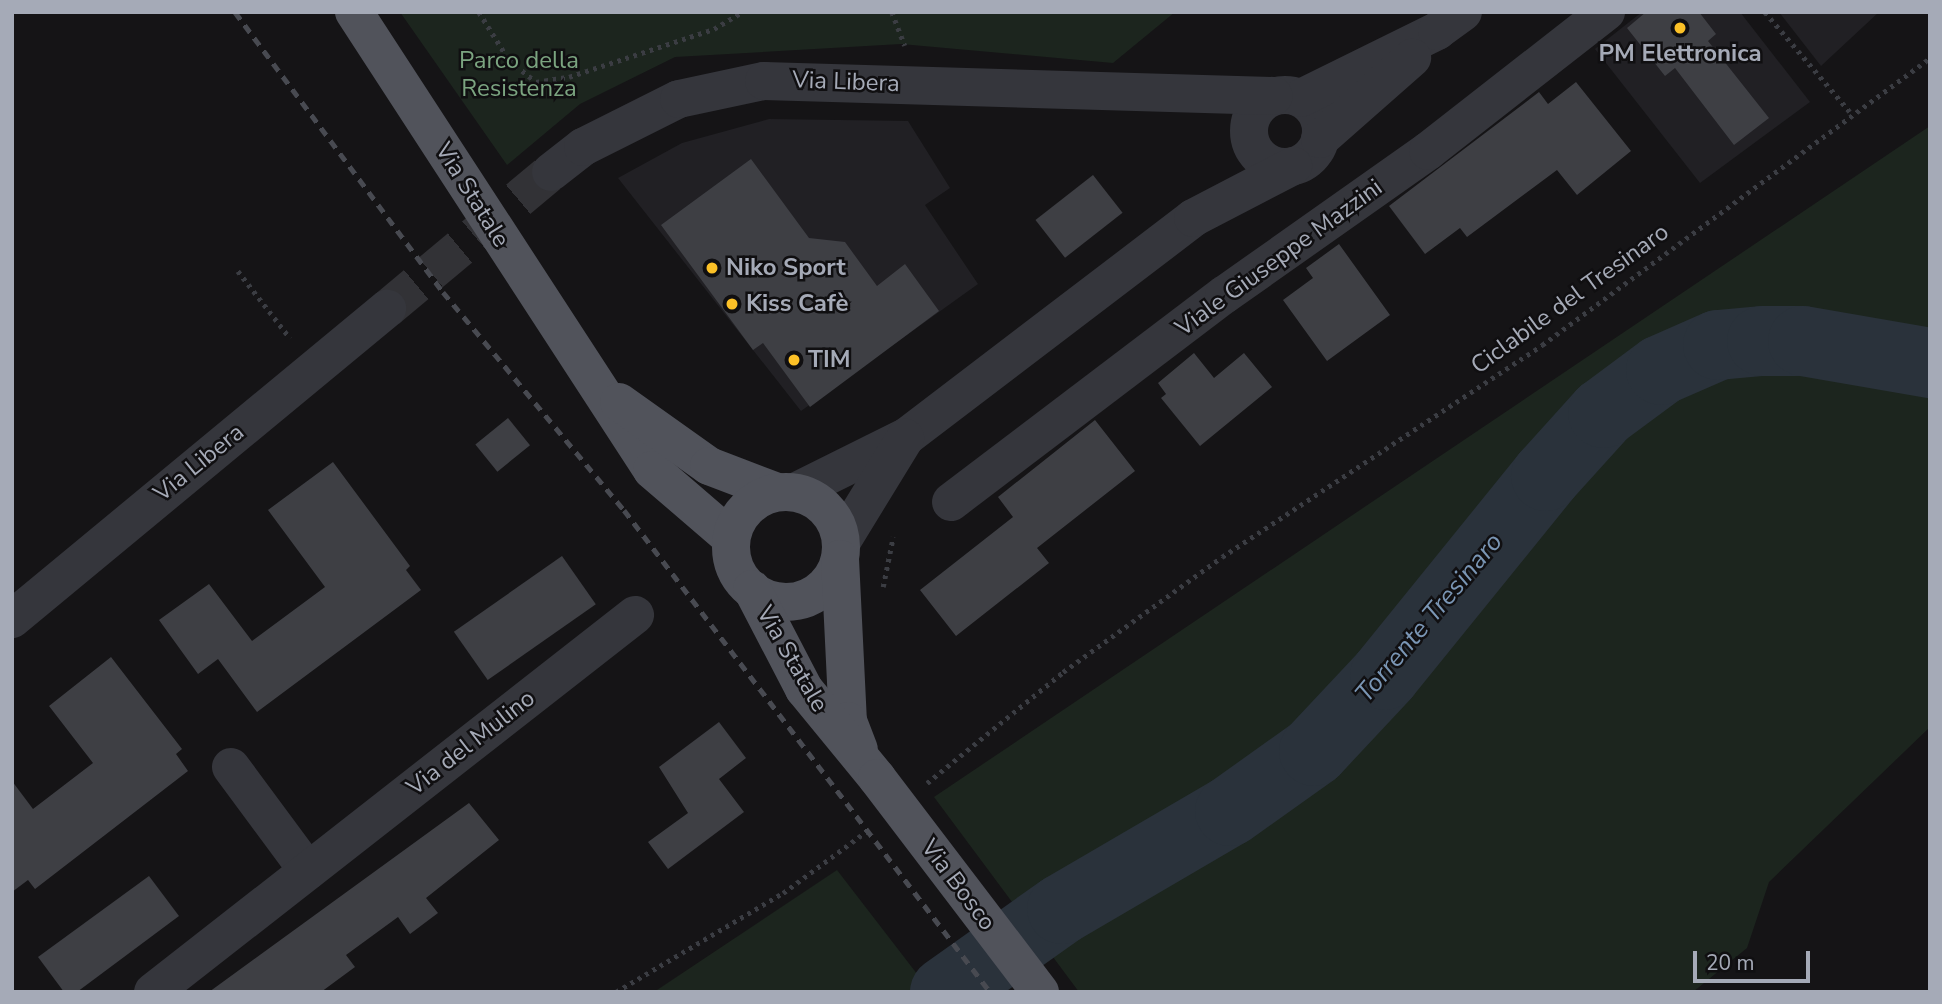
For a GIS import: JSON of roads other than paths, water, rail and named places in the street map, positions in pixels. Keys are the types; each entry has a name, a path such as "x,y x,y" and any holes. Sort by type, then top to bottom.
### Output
{"main road":[{"name":"Via Statale","path":"354,12 653,470 731,538 736,570 752,589 804,688 869,768"},
{"name":"Via Statale","path":"591,378 709,466 787,492 827,509 841,550 848,721 869,768"},
{"path":"731,538 747,509 787,492"},
{"name":"Via Statale","path":"752,589 774,601 807,598 822,589 841,550"},
{"name":"Via Bosco","path":"869,768 1040,992"}],"street":[{"name":"Viale Giuseppe Mazzini","path":"951,502 1224,295 1429,152 1605,12"},
{"path":"1193,218 1252,138 1257,108 1288,97 1450,22"},
{"path":"787,492 906,437 1193,218 1311,157 1321,139 1450,22"},
{"name":"Via Libera","path":"551,172 583,147 679,99 764,81 1288,97"},
{"name":"Via Libera","path":"1162,92 1209,106 1252,138"},
{"path":"1288,97 1318,116 1321,139"},
{"path":"1252,138 1270,164 1293,166"},
{"name":"Via Libera","path":"12,619 387,309"},
{"path":"841,550 906,437"},
{"name":"Via del Mulino","path":"153,992 635,615"},
{"path":"230,767 308,871"}],"waterway":[{"name":"Torrente Tresinaro","path":"945,992 1062,909 1230,811 1314,751 1385,675 1546,476 1603,413 1661,370 1718,345 1762,341 1803,341 1930,363"}],"tunnel":[{"path":"387,309 551,172"}],"railway":[{"path":"235,12 443,292 624,510 990,992"}],"place":[{"name":"PM Elettronica","path":"1680,28"},
{"name":"Niko Sport","path":"712,268"},
{"name":"Kiss Cafè","path":"732,304"},
{"name":"TIM","path":"794,360"}],"park label":[{"name":"Parco della Resistenza","path":"519,75"}]}
